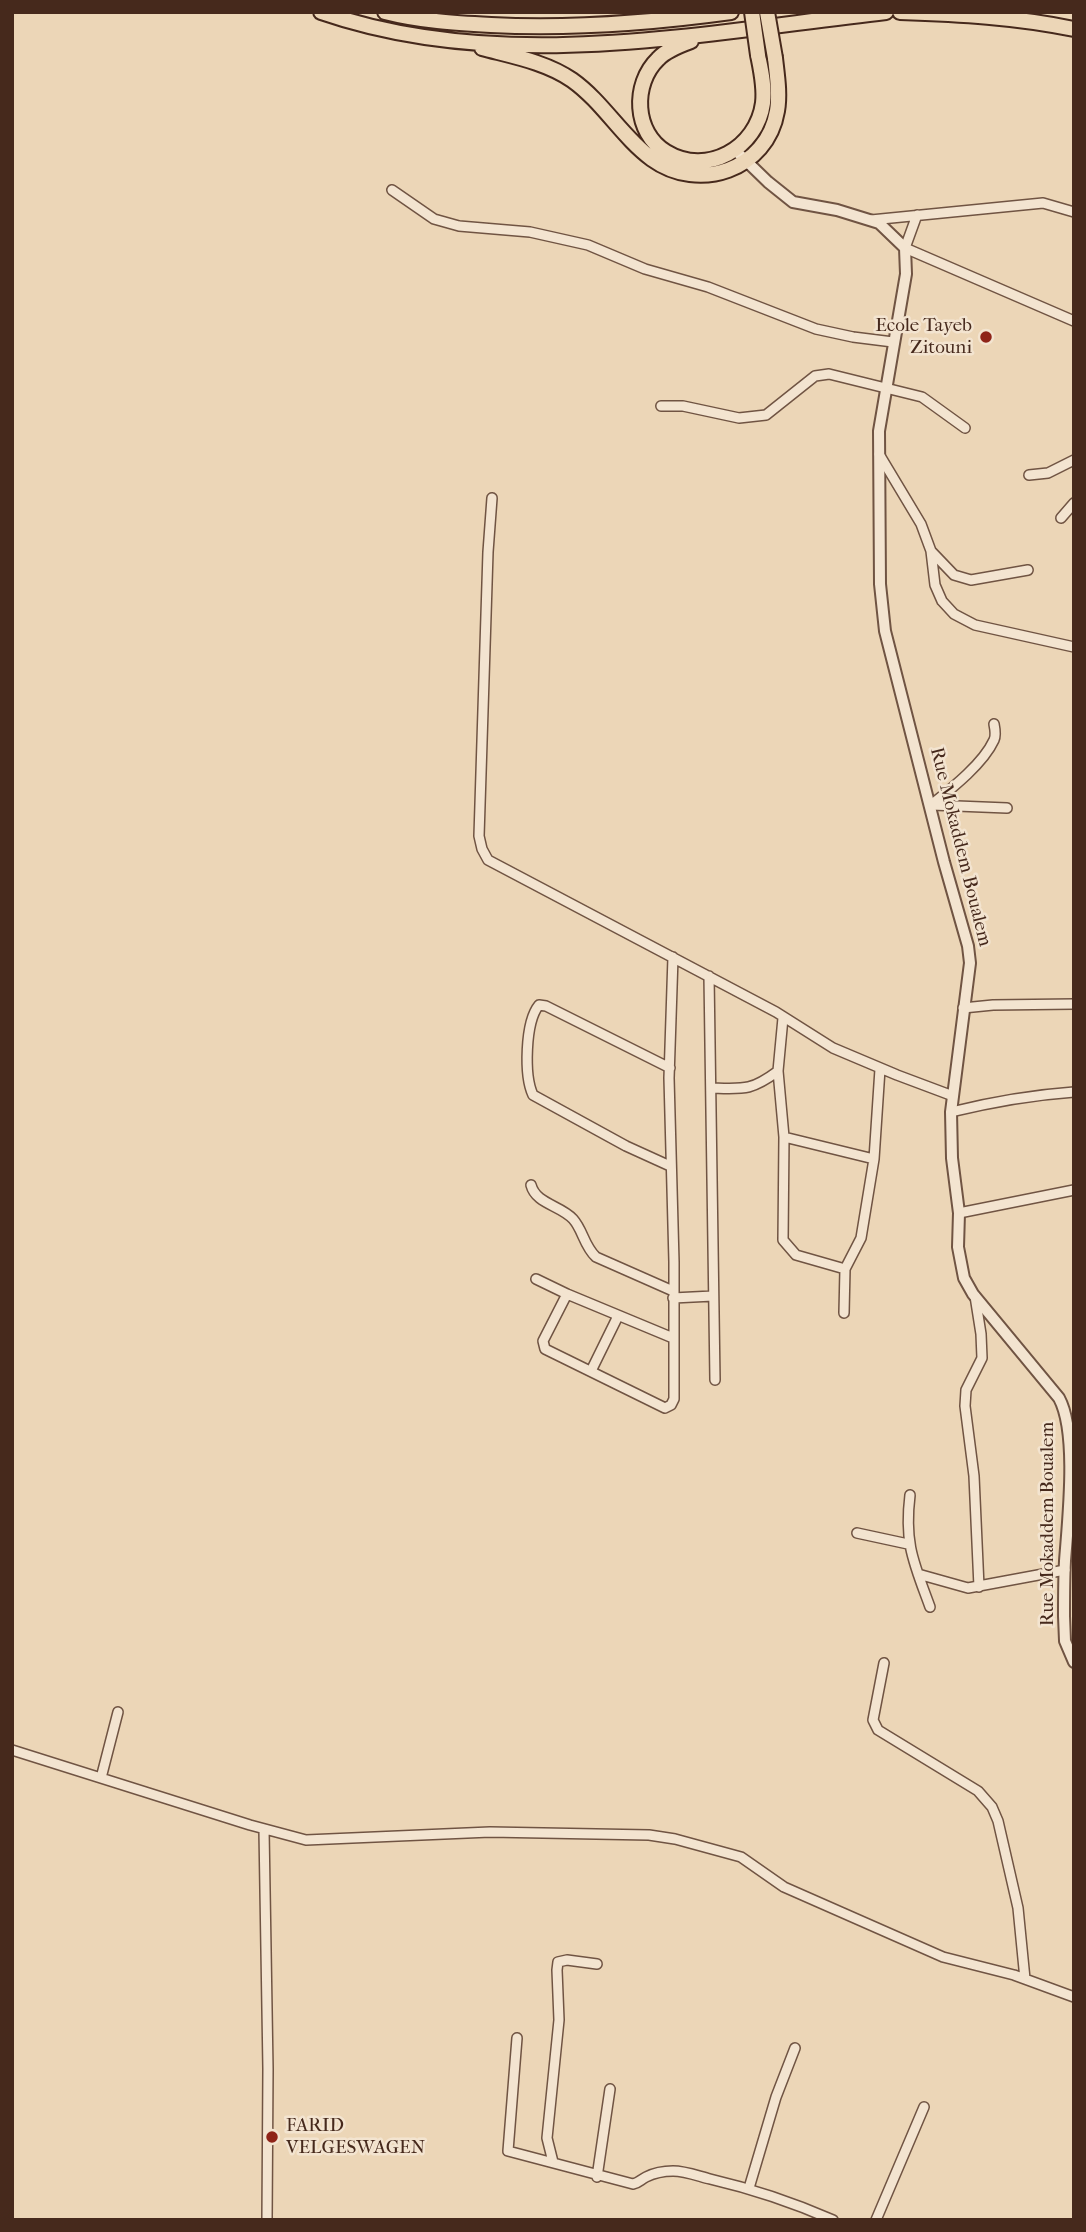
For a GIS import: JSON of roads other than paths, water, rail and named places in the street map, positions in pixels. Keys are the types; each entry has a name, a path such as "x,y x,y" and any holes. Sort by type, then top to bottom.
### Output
{"highway":[{"path":"321,12 351,23 401,33 529,45 584,45 714,33 886,12"},
{"path":"384,12 445,23 599,26 731,12"},
{"path":"714,33 678,45 658,58 644,77 639,96 641,115 648,135 664,152 685,161 705,162 736,150 748,140 758,123 763,101 752,12"},
{"path":"446,39 545,65 572,80 593,98 652,159 675,172 700,177 727,172 746,162 768,136 777,114 779,93 767,12"},
{"path":"900,12 967,14 1074,29"}],"street":[{"path":"762,145 761,168 768,182"},
{"path":"736,150 746,162 793,202 836,210 879,223 905,248 1074,321"},
{"path":"392,190 434,219 459,226 530,232 588,245 645,269 708,287 816,329 893,342"},
{"path":"870,220 1043,203 1074,212"},
{"path":"905,248 917,215"},
{"name":"Rue Mokaddem Boualem","path":"905,248 906,275 879,431 879,558 885,631 968,946 970,963 951,1112 952,1158 959,1213 958,1247 964,1278 975,1296 1059,1398 1065,1409 1069,1429 1069,1509 1065,1570 1069,1615 1065,1641 1074,1662"},
{"path":"661,406 683,406 739,418 766,415 815,376 829,374 922,397 965,428"},
{"path":"879,454 921,524 931,551 934,585 942,601 963,621 1074,647"},
{"path":"1029,475 1048,473 1074,460"},
{"path":"492,498 479,836 488,860 776,1012 833,1048 953,1096"},
{"path":"1061,518 1074,503"},
{"path":"931,551 954,575 971,580 1028,570"},
{"path":"931,805 947,793 984,755 995,738 994,724"},
{"path":"931,805 1007,808"},
{"path":"567,1294 543,1345 553,1353 665,1408 671,1405 674,1399 670,1166 673,957"},
{"path":"709,976 715,1380"},
{"path":"963,1008 1074,1004"},
{"path":"670,1068 546,1006 539,1005 536,1009 528,1032 530,1090 533,1096 626,1146 670,1166"},
{"path":"783,1018 778,1071 784,1137 783,1240 796,1255 845,1269"},
{"path":"844,1312 845,1269 861,1238 874,1159 880,1069"},
{"path":"711,1088 755,1087 778,1071"},
{"path":"951,1112 1023,1097 1074,1092"},
{"path":"784,1137 874,1159"},
{"path":"531,1185 533,1193 540,1199 574,1220 585,1243 596,1257 673,1295 713,1296"},
{"path":"959,1213 1074,1190"},
{"path":"536,1279 673,1338"},
{"path":"975,1296 982,1358 969,1383 965,1424 973,1462 979,1587"},
{"path":"591,1371 618,1315"},
{"path":"910,1495 906,1530 908,1544 930,1607"},
{"path":"858,1532 908,1544"},
{"path":"918,1574 968,1588 1065,1570"},
{"path":"884,1663 873,1720 878,1730 978,1791 992,1807 998,1821 1018,1908 1025,1979"},
{"path":"101,1778 118,1712"},
{"path":"12,1751 264,1830 306,1840 490,1832 649,1835 675,1839 741,1857 784,1887 943,1957 1025,1979 1074,1997"},
{"path":"264,1830 268,2069 267,2220"},
{"path":"553,2162 547,2138 559,2020 556,1970 558,1962 567,1960 597,1964"},
{"path":"517,2038 508,2151 633,2185 646,2177 675,2171 749,2188 833,2220"},
{"path":"749,2188 776,2097 795,2048"},
{"path":"597,2177 610,2089"},
{"path":"876,2220 924,2107"}],"place":[{"name":"Ecole Tayeb Zitouni","path":"986,337"},
{"name":"FARID VELGESWAGEN","path":"272,2137"}]}
